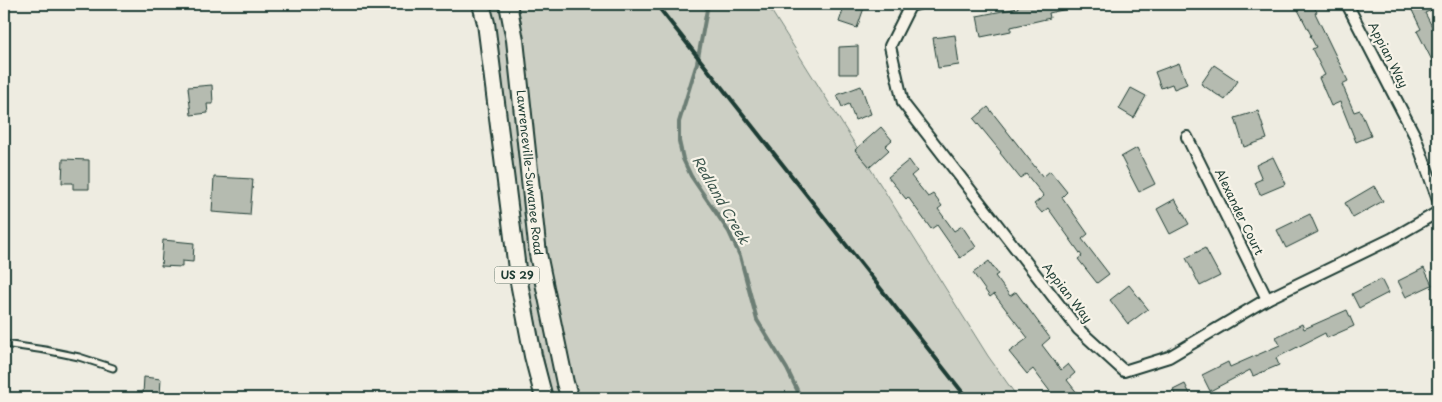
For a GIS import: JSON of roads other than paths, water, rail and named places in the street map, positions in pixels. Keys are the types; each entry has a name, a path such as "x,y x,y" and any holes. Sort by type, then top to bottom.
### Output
{"main road":[{"name":"Lawrenceville-Suwanee Road","path":"482,4 518,277 533,356 544,398"},
{"name":"Lawrenceville-Suwanee Road","path":"508,4 515,40 538,254 565,383 570,398"},
{"path":"502,151 526,147"}],"street":[{"name":"Appian Way","path":"918,4 910,6 890,46 903,103 1078,329 1124,371 1169,357 1268,299 1392,239 1438,212"},
{"name":"Appian Way","path":"1347,4 1415,136 1438,200"},
{"name":"Alexander Court","path":"1187,137 1268,299"}],"lane":[{"path":"4,344 79,357 113,368"}],"waterway":[{"name":"Redland Creek","path":"708,4 697,63 679,122 679,141 683,159 691,176 729,232 740,256 757,320 787,369 801,398"}],"railway":[{"path":"656,4 967,398"}]}
